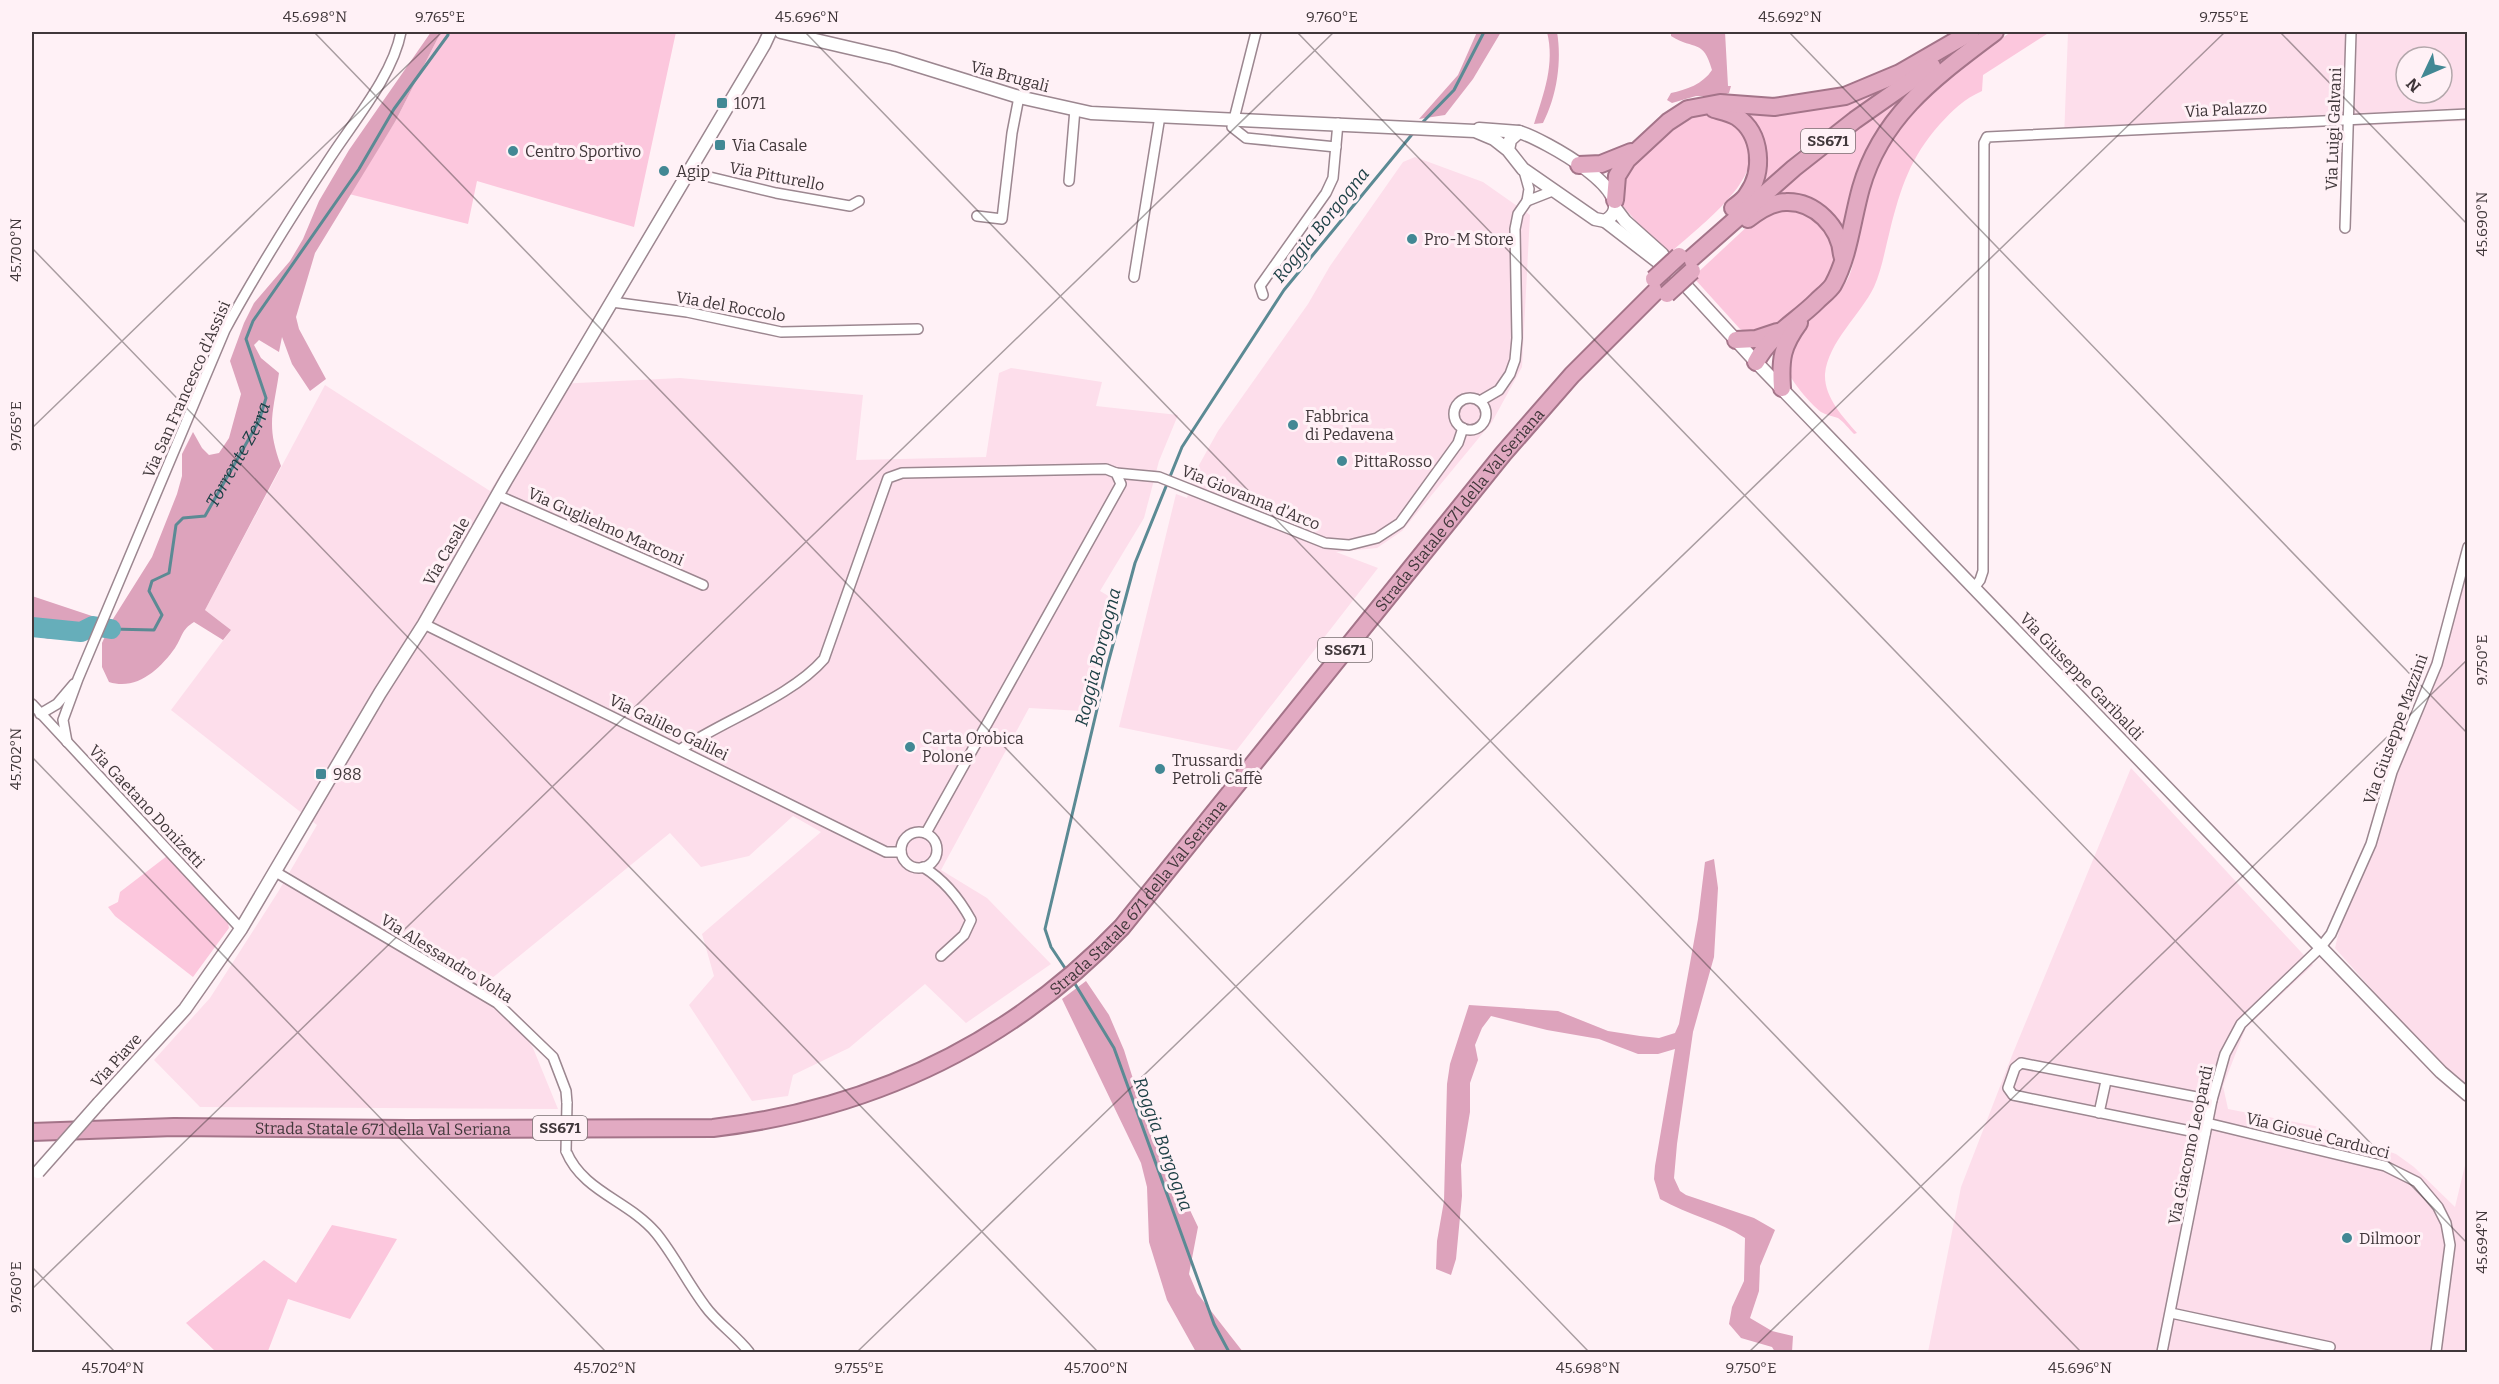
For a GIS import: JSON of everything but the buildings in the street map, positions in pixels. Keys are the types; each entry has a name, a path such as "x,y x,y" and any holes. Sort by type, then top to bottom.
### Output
{"highway":[{"path":"1579,165 1608,162 1640,147 1688,109 1720,103 1774,107 1845,96 1900,73 1971,32"},
{"name":"Strada Statale 671 della Val Seriana","path":"32,1132 174,1127 674,1130 749,1124 821,1108 906,1079 982,1040 1057,989 1099,951 1169,871 1497,460 1594,352 1661,287 1794,168 1887,97 1982,32"},
{"path":"1756,362 1764,346 1780,330 1808,310 1832,287 1842,265 1861,186 1874,154 1907,105 1930,82 1995,32"},
{"path":"1683,267 1747,196 1755,180 1759,163 1757,146 1749,130 1737,117 1705,106"},
{"path":"1616,204 1618,175 1640,147"},
{"path":"1683,267 1750,218 1769,206 1785,201 1805,205 1822,215 1835,230 1841,245 1842,265"},
{"path":"1782,388 1783,348 1808,310"},
{"path":"1736,340 1756,339 1780,330"},
{"path":"1756,362 1783,348"}],"street":[{"name":"Via San Francesco d'Assisi","path":"67,742 63,720 78,679 225,330 250,283 391,65 401,32"},
{"name":"Via Casale","path":"220,961 380,693 424,624 497,495 770,32"},
{"name":"Via Brugali","path":"781,32 893,58 1019,97 1091,113 1431,127"},
{"path":"1256,32 1232,127 1246,138 1336,147"},
{"name":"Via Luigi Galvani","path":"2345,228 2351,32"},
{"path":"977,216 1002,219 1012,133 1019,97"},
{"path":"1069,182 1075,109"},
{"name":"Via Palazzo","path":"1974,588 1983,571 1984,142 1987,137 2468,114"},
{"path":"1134,277 1160,116"},
{"path":"1263,295 1260,286 1326,193 1333,178 1338,123"},
{"name":"Via Giuseppe Garibaldi","path":"1431,127 1475,130 1482,128 1519,132 1534,137 1579,165 1606,187 1625,221 1662,254 1683,267 1736,340 1756,362 2320,948 2441,1072 2468,1095"},
{"name":"Via Giuseppe Garibaldi","path":"1475,130 1494,139 1508,150 1523,169 1595,219 1605,221 1683,267"},
{"path":"1508,150 1510,140 1519,132"},
{"path":"1480,401 1486,410 1485,420 1478,428 1468,430 1463,428 1455,420 1457,405 1470,398 1480,401 1491,397 1510,374 1515,360 1517,338 1515,230 1518,214 1527,201 1529,181 1523,169"},
{"name":"Via Pitturello","path":"689,172 776,193 850,206 859,201"},
{"path":"1527,201 1555,190"},
{"path":"1605,221 1616,204"},
{"name":"Via del Roccolo","path":"612,302 687,312 781,332 918,329"},
{"name":"Via Giovanna d'Arco","path":"681,749 810,675 824,659 888,477 895,474 1106,469 1116,473 1159,477 1325,543 1349,545 1377,538 1400,523 1458,443 1463,428"},
{"path":"926,833 1121,484 1116,473"},
{"name":"Via Guglielmo Marconi","path":"497,495 703,585"},
{"name":"Via Giuseppe Mazzini","path":"2320,948 2331,934 2371,844 2392,772 2437,664 2468,547"},
{"name":"Via Galileo Galilei","path":"424,624 886,852 901,852"},
{"name":"Via San Francesco d'Assisi","path":"40,714 57,704 78,679"},
{"name":"Via Gaetano Donizetti","path":"32,704 241,929"},
{"path":"923,867 933,861 937,852 936,843 930,835 914,832 908,835 902,844 901,852 909,864 923,867 931,872 962,904 971,921 964,935 941,956"},
{"name":"Via Alessandro Volta","path":"274,871 497,1003 554,1057 566,1091 566,1150 572,1166 585,1179 636,1214 656,1233 706,1307 749,1353"},
{"name":"Via Giacomo Leopardi","path":"2162,1353 2207,1123 2225,1054 2241,1024 2320,948"},
{"name":"Via Piave","path":"35,1175 185,1009 220,961"},
{"path":"2205,1134 2013,1095 2008,1088 2015,1068 2021,1063 2212,1100"},
{"path":"2098,1113 2106,1081"},
{"name":"Via Giosuè Carducci","path":"2207,1123 2385,1166 2417,1182 2438,1207 2446,1223 2450,1245 2436,1353"},
{"path":"2171,1313 2330,1347"}],"shaded area":[{"path":"431,32 441,32 395,122 315,253 296,317 299,329 326,379 310,391 292,364 282,337 279,352 259,340 254,345 261,358 279,373 272,429 281,466 205,610 231,630 223,640 194,622 184,631 169,656 147,676 129,683 109,682 102,667 102,643 113,619 152,557 177,494 182,476 182,454 193,432 209,455 219,453 229,438 241,394 230,361 244,323 254,303 290,261 303,239 319,201 349,150"},
{"name":"Centro Sportivo","path":"441,32 676,32 634,227 477,181 468,224 349,194 395,122"},
{"path":"1477,32 1501,32 1473,79 1445,115 1419,119 1458,75"},
{"path":"1547,32 1557,32 1559,55 1557,78 1552,101 1543,123 1534,124 1545,90 1549,67"},
{"path":"1671,32 1725,32 1728,86 1731,86 1729,93 1720,96 1696,96 1672,103 1667,100 1671,93 1694,86 1712,70 1709,60 1701,49 1671,36"},
{"path":"2011,32 2050,32 1983,75 1982,91 1954,110 1921,149 1903,187 1874,287 1838,340 1827,362 1825,374 1831,399 1857,433 1854,434 1838,418 1817,409 1792,379 1788,369 1793,342 1809,321 1838,293 1850,274 1860,211 1871,180 1900,128 1938,87 1960,68"},
{"path":"2068,32 2467,32 2467,121 2064,139"},
{"path":"1888,85 1800,150 1764,182 1765,169 1741,114 1777,113"},
{"path":"1907,93 1842,229 1829,211 1821,205 1805,199 1774,196 1853,132"},
{"path":"1707,112 1736,127 1749,145 1749,164 1740,184 1724,203 1667,256 1620,203 1621,175 1634,159 1690,115"},
{"path":"1415,157 1483,182 1530,215 1522,367 1492,422 1402,531 1377,548 1336,552 1378,568 1236,751 1119,727 1176,494 1187,498 1194,474 1218,431 1308,304 1330,266 1403,162"},
{"path":"1779,207 1804,210 1826,229 1835,251 1833,269 1823,286 1779,327 1753,335 1740,329 1693,277 1752,222"},
{"path":"1011,368 1102,382 1096,406 1178,415 1159,461 1144,518 1100,591 1117,601 1082,711 1029,708 941,870 987,898 1051,964 966,1023 925,984 849,1048 793,1075 788,1096 752,1101 689,1005 714,976 702,934 821,832 793,816 749,856 701,867 670,833 491,979 533,1048 558,1109 200,1107 154,1060 210,998 278,892 317,825 171,710 231,630 205,610 325,385 490,491 557,384 680,378 863,395 856,460 986,457 999,373"},
{"path":"2467,557 2467,1088 2400,1021 2335,948 2341,923"},
{"path":"32,596 95,617 88,638 48,639 32,634"},
{"path":"2131,768 2313,965 2246,1027 2223,1086 2228,1109 2315,1126 2396,1154 2414,1167 2455,1207 2467,1157 2467,1352 1928,1352 1961,1187 2013,1053"},
{"path":"167,856 228,923 229,928 193,977 115,916 108,907 118,902 120,892"},
{"path":"1714,859 1718,888 1714,957 1693,1032 1674,1178 1680,1191 1686,1195 1754,1218 1775,1230 1760,1266 1759,1291 1750,1318 1772,1331 1793,1336 1792,1352 1775,1352 1772,1347 1741,1338 1729,1324 1732,1307 1744,1281 1745,1238 1660,1199 1654,1179 1655,1166 1675,1049 1658,1054 1638,1054 1599,1039 1547,1030 1491,1016 1482,1028 1475,1045 1478,1060 1470,1083 1470,1112 1461,1165 1462,1196 1456,1259 1451,1275 1436,1269 1437,1241 1444,1201 1447,1084 1450,1064 1469,1005 1558,1011 1608,1031 1640,1036 1659,1038 1675,1033 1679,1024 1698,919 1705,862"},
{"path":"1086,981 1109,1015 1124,1050 1143,1111 1198,1227 1189,1274 1197,1293 1243,1352 1196,1352 1167,1300 1149,1242 1147,1187 1141,1163 1062,999"},
{"path":"332,1225 397,1239 350,1319 288,1299 268,1351 270,1352 216,1352 186,1323 264,1260 296,1283"}],"waterway":[{"name":"Torrente Zerra","path":"111,629 154,630 162,615 149,591 152,581 169,573 176,525 183,518 205,516 259,421 266,398 246,339 253,321 359,169 394,109 448,32"},
{"name":"Roggia Borgogna","path":"1420,125 1454,90 1484,32"},
{"name":"Roggia Borgogna","path":"1067,971 1051,947 1045,929 1107,667 1135,563 1182,447 1284,290 1414,132"},
{"name":"Torrente Zerra","path":"32,627 81,632 93,626 111,629"},
{"name":"Roggia Borgogna","path":"1072,979 1114,1048 1214,1324 1229,1352"}],"place":[{"name":"1071","path":"722,103"},
{"name":"Via Casale","path":"720,145"},
{"name":"Centro Sportivo","path":"513,151"},
{"name":"Agip","path":"664,171"},
{"name":"Pro-M Store","path":"1412,239"},
{"name":"Fabbrica di Pedavena","path":"1293,425"},
{"name":"PittaRosso","path":"1342,461"},
{"name":"Carta Orobica Polone","path":"910,747"},
{"name":"Trussardi Petroli Caffè","path":"1160,769"},
{"name":"988","path":"321,774"},
{"name":"Dilmoor","path":"2347,1238"}]}
